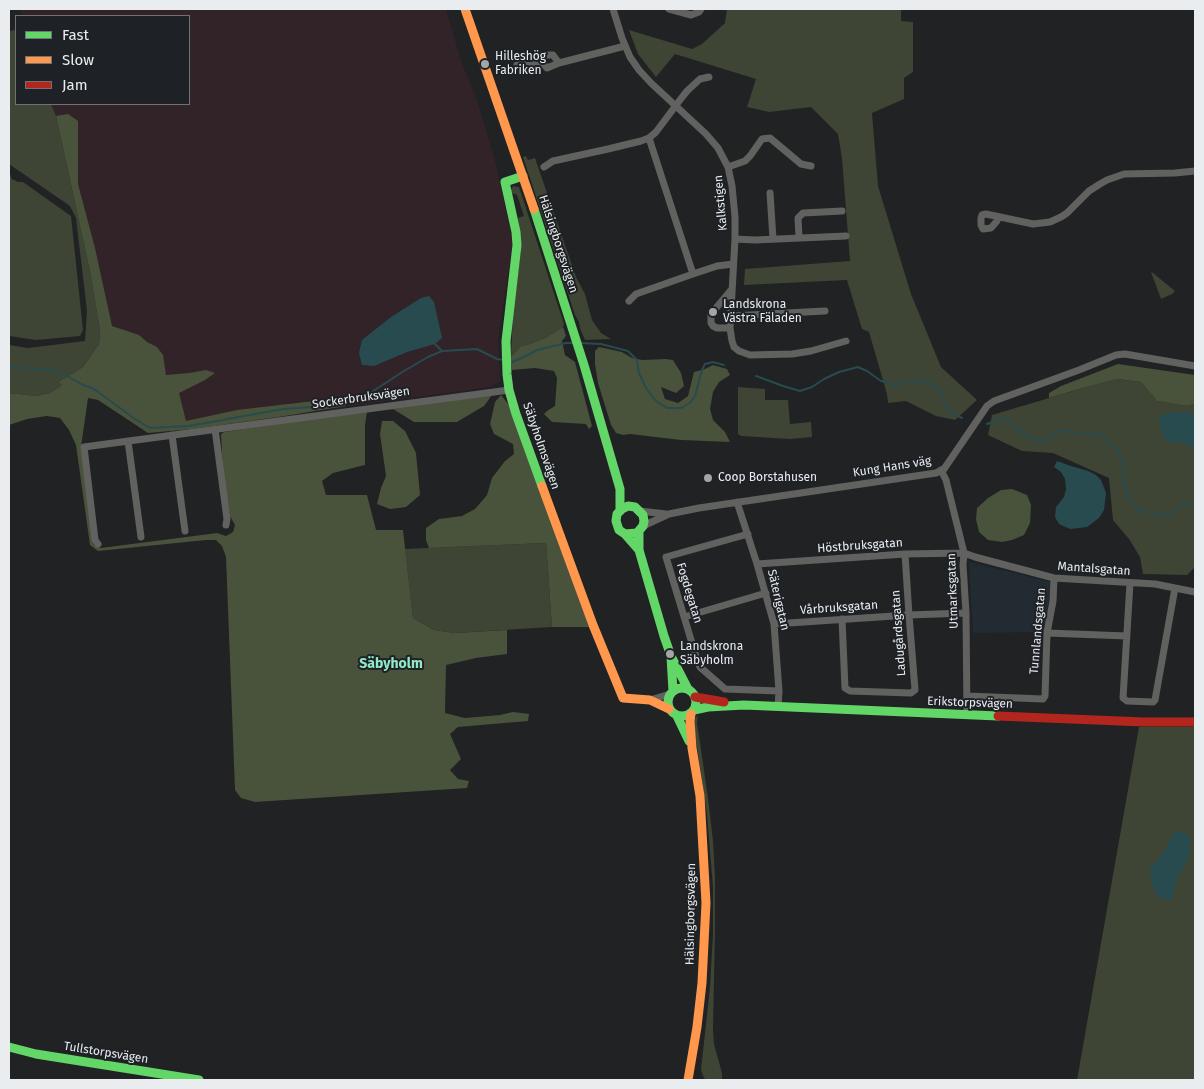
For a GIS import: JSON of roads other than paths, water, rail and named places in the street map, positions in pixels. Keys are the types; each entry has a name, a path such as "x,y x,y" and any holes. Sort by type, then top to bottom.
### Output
{"street":[{"name":"Hälsingborgsvägen","path":"465,9 523,176 584,365 620,489 620,510"},
{"name":"Kalkstigen","path":"613,9 625,46 639,70 706,134 718,148 728,167 734,204 735,239 730,328"},
{"path":"669,9 691,15 701,9"},
{"path":"517,65 543,64 542,55 553,55 559,63 625,46"},
{"path":"544,167 553,161 649,138 656,132 688,91 700,79 709,76"},
{"path":"649,138 693,274"},
{"path":"728,167 745,161 762,139 770,138 801,164 811,166"},
{"path":"998,217 1033,224 1050,222 1067,213 1089,191 1117,176 1130,173 1175,174 1195,171"},
{"name":"Säbyholmsvägen","path":"523,176 505,182 517,245 506,341 509,390 551,512 619,691 623,698 650,700 673,713"},
{"path":"770,193 772,239"},
{"path":"799,238 798,218 803,213 842,211"},
{"path":"735,239 755,240 846,236"},
{"path":"629,301 636,294 717,266 733,264"},
{"path":"732,289 710,317 715,327 720,329 730,328 734,347 738,351 750,355 792,354 811,351 846,341"},
{"path":"731,316 825,311"},
{"name":"Kung Hans väg","path":"636,508 658,514 669,514 936,473 944,469 987,406 994,401 1116,355 1125,354 1195,366"},
{"name":"Sockerbruksvägen","path":"98,544 84,447 509,390"},
{"path":"215,430 227,519 226,525"},
{"path":"172,435 185,531"},
{"path":"128,441 141,537"},
{"name":"Utmarksgatan","path":"941,470 946,480 964,553 967,715"},
{"name":"Hälsingborgsvägen","path":"620,489 636,508"},
{"name":"Säterigatan","path":"738,502 758,564 774,624 779,691 778,707"},
{"path":"639,550 619,530 616,524 616,516 620,510 626,507 636,508 644,518 639,550 671,656 688,689 696,697 696,703 692,712 684,717 673,713 668,703 674,678 671,668 671,656"},
{"name":"Kung Hans väg","path":"641,528 669,514"},
{"path":"625,534 633,534 641,528"},
{"name":"Fogdegatan","path":"748,534 666,557 699,666 725,689 779,691"},
{"name":"Höstbruksgatan","path":"758,564 905,554 964,553"},
{"name":"Mantalsgatan","path":"964,553 1054,578 1154,584 1195,592"},
{"name":"Ladugårdsgatan","path":"842,619 846,688 850,692 911,693 915,690 905,554"},
{"name":"Tunnlandsgatan","path":"967,696 1043,699 1045,696 1047,633 1053,602 1054,578"},
{"path":"1130,583 1123,698 1126,701 1153,702 1155,700 1175,588"},
{"path":"684,617 766,593"},
{"name":"Vårbruksgatan","path":"774,624 966,612"},
{"path":"1047,633 1127,636"},
{"path":"672,692 680,688 688,689"},
{"name":"Säbyholmsvägen","path":"650,700 672,692"},
{"name":"Erikstorpsvägen","path":"696,697 744,705 778,707 1144,722 1195,722"},
{"name":"Erikstorpsvägen","path":"692,712 708,707 744,705"},
{"name":"Hälsingborgsvägen","path":"688,1080 702,983 706,903 700,796 692,748 690,721 692,712"},
{"name":"Hälsingborgsvägen","path":"673,713 682,724 692,748"},
{"name":"Tullstorpsvägen","path":"9,1047 36,1054 199,1080"}],"water":[{"path":"429,296 434,302 442,338 435,344 407,352 374,366 362,365 359,353 362,340 391,317 421,298"},
{"path":"1182,412 1195,414 1195,447 1166,441 1159,425 1160,416"},
{"path":"1057,461 1088,471 1101,480 1106,493 1104,510 1099,518 1087,527 1070,529 1059,524 1055,517 1056,507 1064,497 1066,489 1065,479 1061,472 1054,467"},
{"path":"1175,832 1183,832 1190,838 1190,851 1185,866 1177,878 1173,899 1168,901 1157,895 1153,888 1150,872 1151,866 1164,852"}],"waterway":[{"path":"509,361 512,362 537,350 573,343"},
{"path":"580,343 601,344 628,351 637,360 639,373 646,388 656,401 667,408 681,408 690,403 695,396 705,364 713,362 724,365"},
{"path":"435,344 442,351"},
{"path":"9,367 50,370 67,376 94,389 150,428 189,426 283,409 341,405 367,395 404,371 442,351 477,349 497,359 504,360"},
{"path":"756,376 800,391 812,387 839,372 858,367 881,381 895,385 925,381 937,387 945,405 952,413 962,418"},
{"path":"987,424 1003,418 1012,423 1028,438 1046,441 1061,430 1092,435 1097,431 1119,451 1124,469 1123,479 1128,495 1137,510 1167,515 1185,503 1195,504"}],"place":[{"name":"Hilleshög Fabriken","path":"485,64"},
{"name":"Landskrona Västra Fäladen","path":"713,312"},
{"name":"Coop Borstahusen","path":"708,478"},
{"name":"Landskrona Säbyholm","path":"670,654"}],"district":[{"name":"Säbyholm","path":"391,664"}]}
